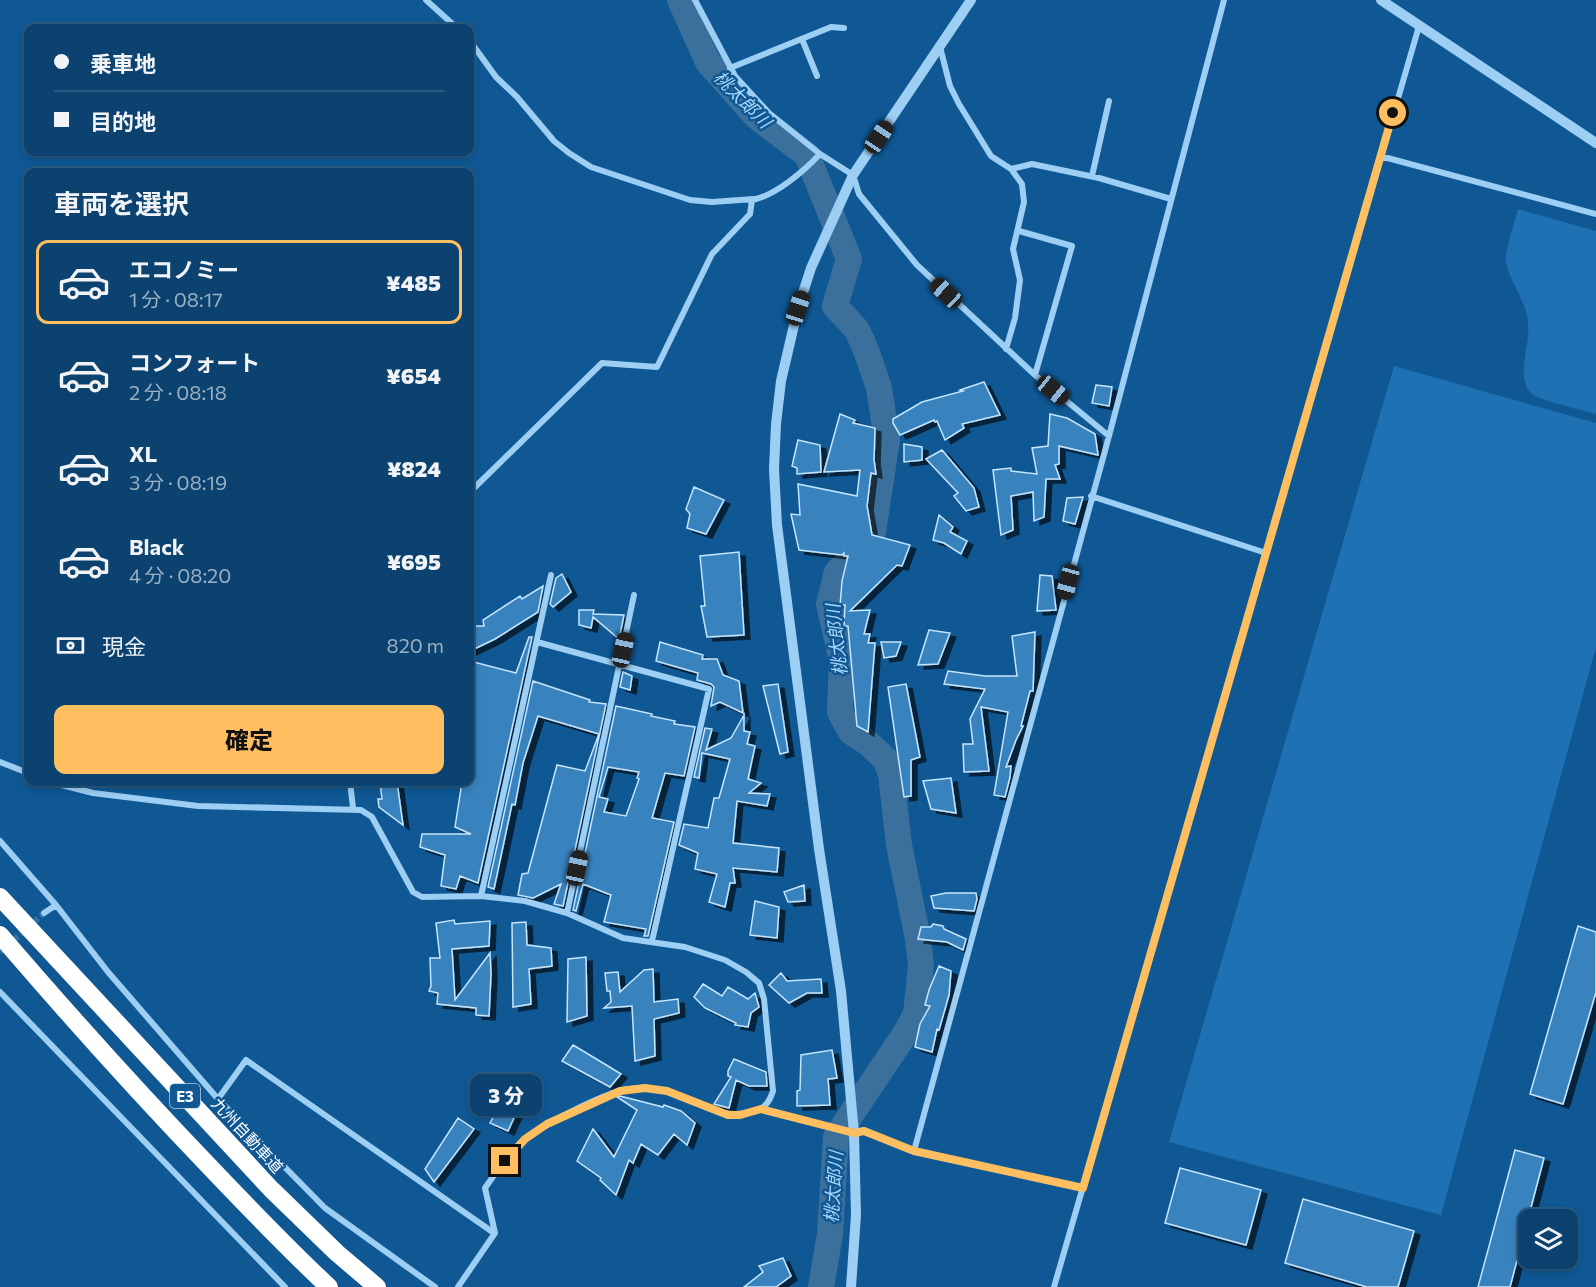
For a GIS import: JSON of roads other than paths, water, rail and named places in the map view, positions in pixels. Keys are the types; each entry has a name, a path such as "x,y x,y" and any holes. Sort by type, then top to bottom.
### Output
{"highway":[{"name":"九州自動車道","path":"0,897 271,1189 337,1253 377,1287"},
{"name":"E3","path":"0,935 158,1112 270,1230 329,1287"}],"street":[{"path":"426,0 453,24"},
{"path":"695,0 735,76 769,113 820,154 853,175 859,194 916,265 1035,375 1108,436"},
{"path":"851,1287 856,1215 854,1133 841,992 792,656 777,525 774,469 776,424 781,381 798,308 811,268 853,175 971,0"},
{"path":"914,1151 1224,0"},
{"path":"1381,0 1596,143"},
{"path":"1054,1287 1419,26"},
{"path":"730,68 831,27 844,28"},
{"path":"802,39 816,76"},
{"path":"940,45 950,87 960,104 991,156 1011,169 1022,184 1024,202 1013,249 1020,280 1015,318 1006,349"},
{"path":"474,47 496,77 517,97 554,141 591,166 690,200 712,202 761,198"},
{"path":"1092,176 1109,102"},
{"path":"474,488 602,363 657,367 712,254 750,213 752,200 761,198 804,171 820,154"},
{"path":"1380,156 1596,214"},
{"path":"1011,169 1032,164 1092,176 1171,199"},
{"path":"1019,231 1072,246 1035,375"},
{"path":"1091,496 1266,553"},
{"path":"481,896 551,575"},
{"path":"567,913 634,595"},
{"path":"537,642 709,689 652,941"},
{"path":"0,762 24,771"},
{"path":"66,786 93,793 198,806 353,808 361,810 372,817 413,892 422,897 481,896 525,901 567,913 623,938 684,947 725,960 746,972 759,983 764,999 773,1091 769,1103 761,1109 740,1115 728,1115 667,1091 645,1088 620,1091 547,1124 525,1139 485,1188 495,1233 458,1287"},
{"path":"350,786 353,808"},
{"path":"0,841 56,906 108,972 218,1099 325,1208 435,1287"},
{"path":"44,913 56,906"},
{"path":"0,992 285,1287"},
{"path":"218,1099 246,1060 495,1233"},
{"path":"761,1109 854,1133 864,1131 914,1151 1083,1188"}],"waterway":[{"name":"桃太郎川","path":"680,0 708,62 757,117 807,155 849,259 835,306 857,330 866,350 879,388 887,440 872,538 837,572 829,604 842,660 840,712 851,732 868,743 885,759 891,774 899,845 921,965 916,1014 836,1137 830,1234 821,1287"}],"tunnel":[{"path":"0,952 44,913"}]}
